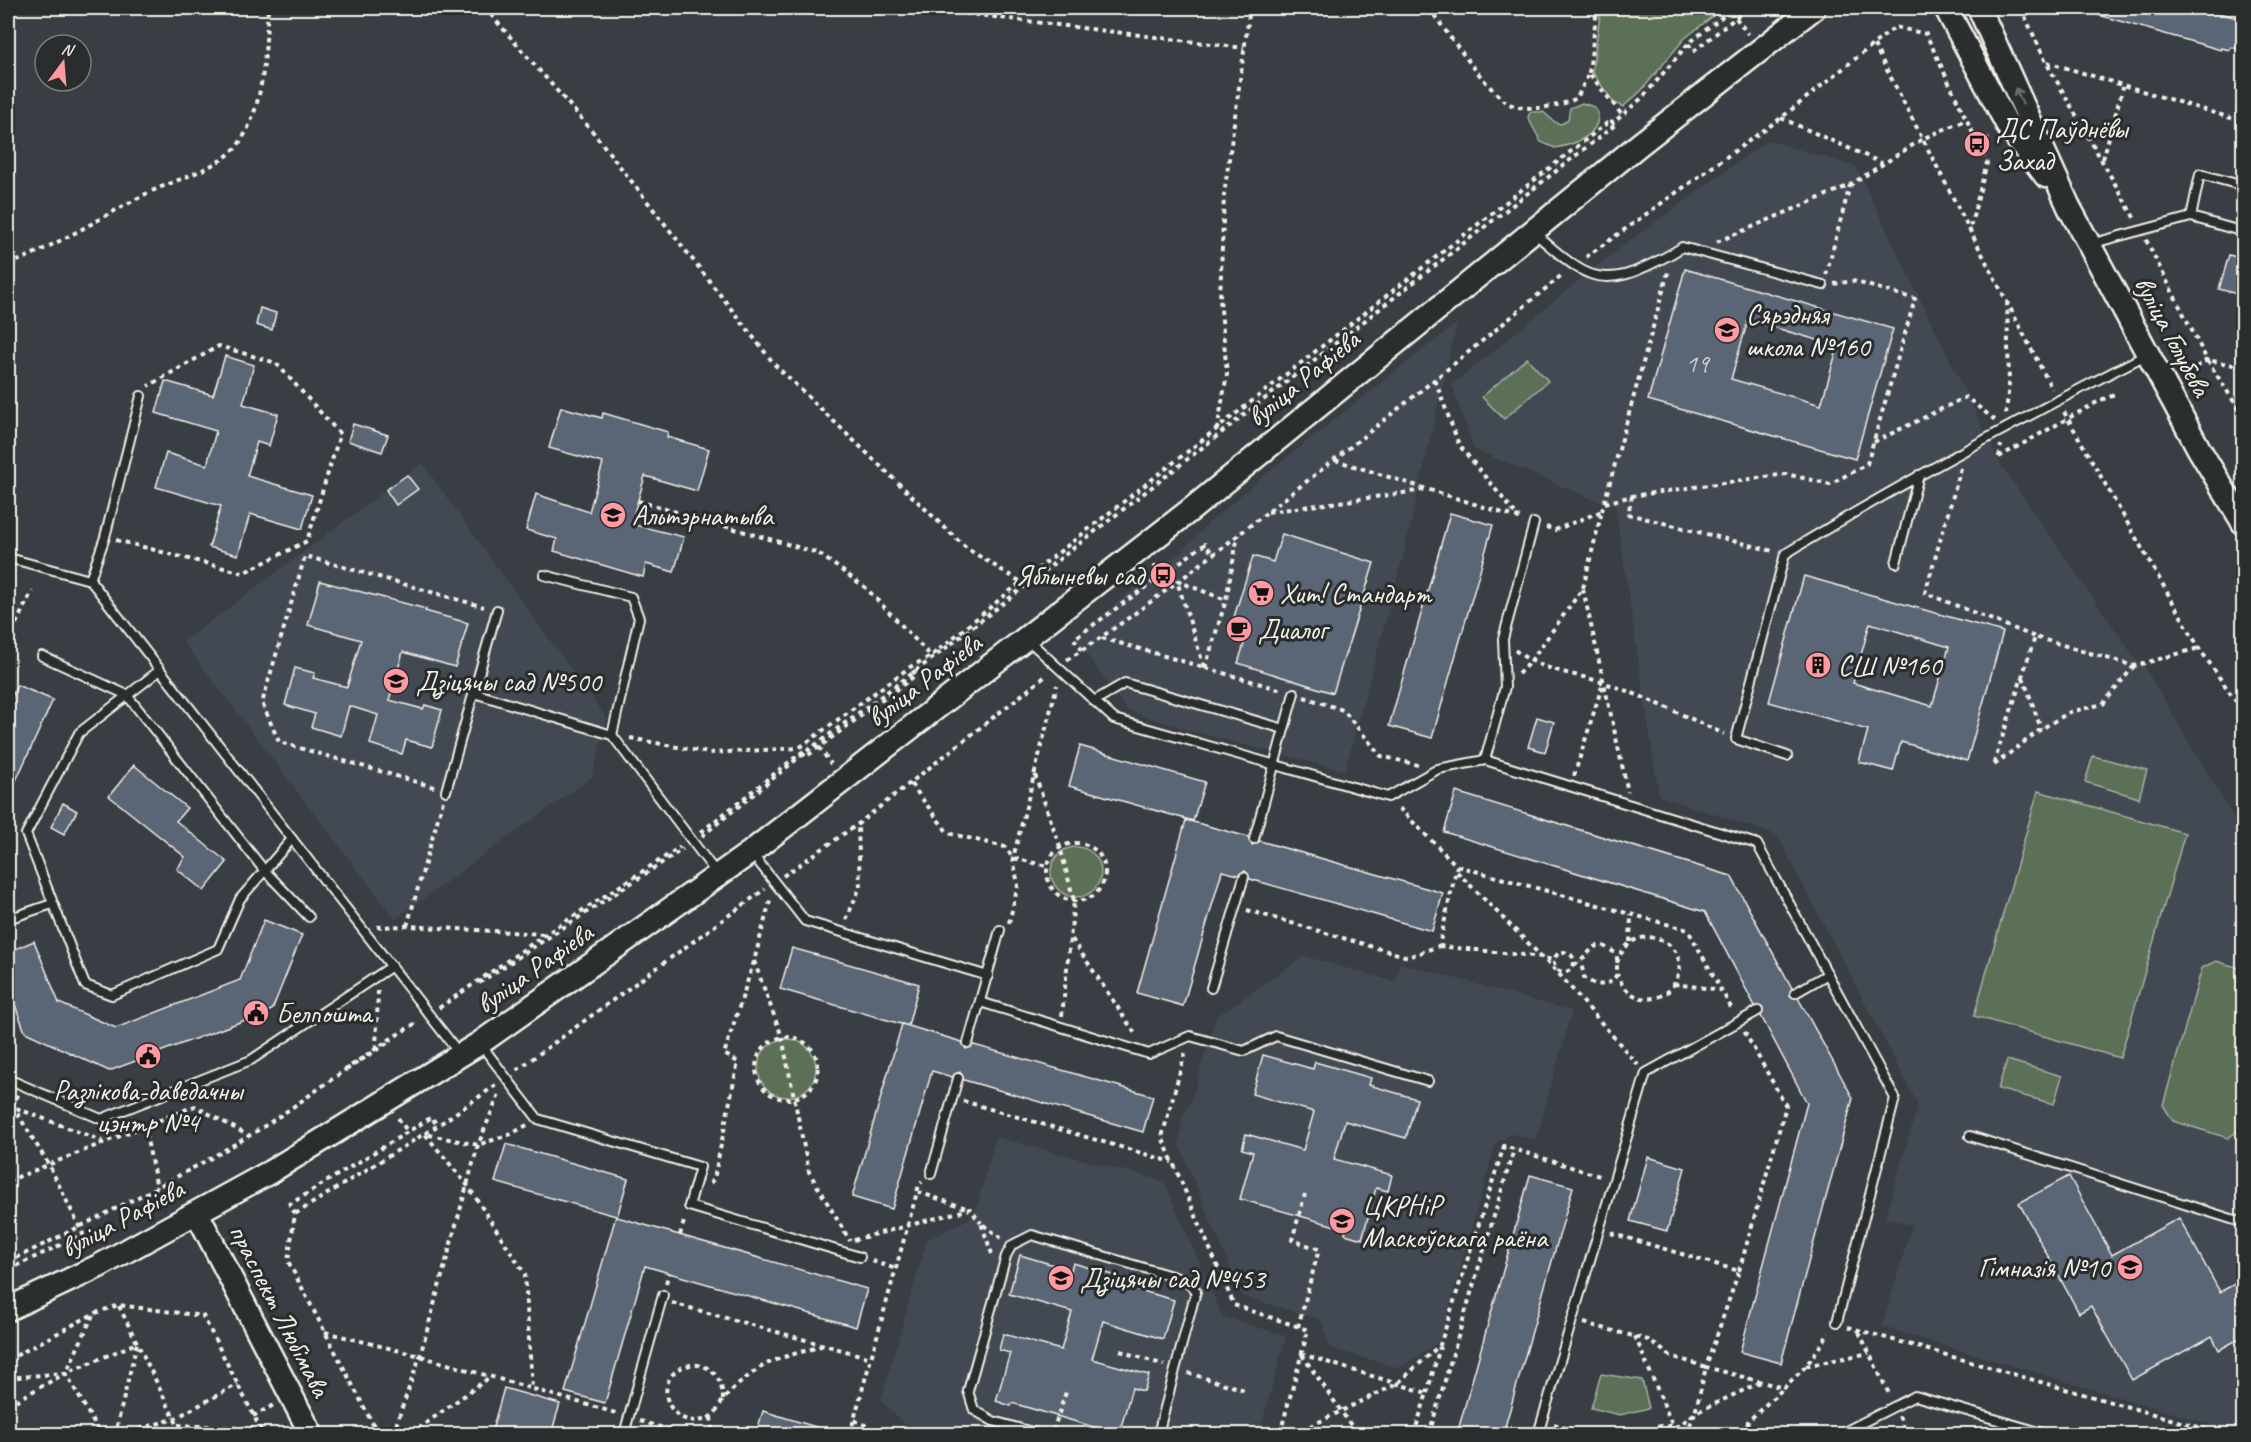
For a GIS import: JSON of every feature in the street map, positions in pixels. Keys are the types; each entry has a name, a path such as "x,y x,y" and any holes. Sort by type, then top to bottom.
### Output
{"main road":[{"name":"вуліца Рафіева","path":"8,1309 99,1266 270,1172 480,1043 751,852 843,778 1027,639 1193,508 1532,232 1814,8"},
{"name":"вуліца Голубева","path":"1946,8 2009,128 2069,207"},
{"name":"вуліца Голубева","path":"1980,8 2069,207 2148,354 2241,514"},
{"name":"праспект Любімава","path":"197,1213 310,1434"}],"lane":[{"path":"2191,217 2200,174 2244,186"},
{"path":"2089,244 2142,232 2191,217 2244,232"},
{"path":"1532,232 1574,265 1588,274 1605,279 1625,278 1673,254 1682,247 1823,285"},
{"path":"1787,756 1736,739 1785,554 2005,427 2148,354"},
{"path":"90,580 105,537 141,396"},
{"path":"1896,563 1919,475"},
{"path":"1485,760 1505,687 1503,639 1534,523"},
{"path":"8,558 90,580 460,1054"},
{"path":"544,575 631,597 635,606 639,618 612,735"},
{"path":"446,791 497,610"},
{"path":"1027,639 1114,719 1274,765 1388,797 1438,769 1485,760 1756,844 1895,1098 1837,1322"},
{"path":"42,656 127,695 264,870 309,917"},
{"path":"160,670 79,733 26,834 85,985 112,994 218,949 240,899 292,838"},
{"path":"1094,701 1125,683 1284,729"},
{"path":"474,693 612,735 718,875"},
{"path":"1254,839 1294,693"},
{"path":"751,852 805,921 987,976"},
{"path":"1211,988 1244,877"},
{"path":"8,919 52,904"},
{"path":"968,1043 987,976 1004,929"},
{"path":"8,1079 101,1119 251,1060 392,966"},
{"path":"1795,993 1828,974"},
{"path":"980,1002 1149,1054 1190,1036 1244,1051 1276,1036 1428,1081"},
{"path":"1538,1434 1646,1073 1758,1011"},
{"path":"480,1043 538,1119 700,1167 689,1206 860,1257"},
{"path":"931,1174 958,1078"},
{"path":"1970,1136 2244,1223"},
{"path":"1039,1434 993,1421 974,1410 968,1391 1000,1275 1012,1245 1032,1235 1185,1280 1197,1291 1158,1434"},
{"path":"624,1434 662,1298"},
{"path":"1840,1434 1915,1396 2046,1434"}],"path":[{"path":"8,265 51,248 143,195 231,153 244,134 251,118 264,69 268,8"},
{"path":"485,8 593,132 775,365 966,548 1021,582"},
{"path":"921,8 1244,48"},
{"path":"932,657 1021,582 1218,433 1227,374 1221,299 1224,195 1250,8"},
{"path":"1429,8 1489,85 1509,104 1547,108 1563,105 1577,98 1588,73 1597,8"},
{"path":"79,1228 157,1188 249,1136 376,1048 430,1016 547,935 693,841 801,751 911,669 932,657 1611,120 1613,123 1646,95 1688,44 1733,8"},
{"path":"1688,44 1694,51 1748,8"},
{"path":"2020,8 2046,62 2142,232 2207,360 2244,417"},
{"path":"1846,66 1895,27 1926,34 1987,163 1970,228"},
{"path":"1874,45 2068,420 2199,648 2244,713"},
{"path":"2046,62 2244,122"},
{"path":"1588,73 1622,115"},
{"path":"2102,160 2123,87"},
{"path":"1781,118 1882,163"},
{"path":"1697,250 1850,185 1924,138 1966,120"},
{"path":"1605,503 1632,496 1786,474 1830,484 1867,464 1915,299 1852,281 1823,285 1850,185"},
{"path":"1505,687 1530,662 1583,588 1673,254"},
{"path":"2007,300 2009,383 2005,427 1999,457 2068,420 2101,399 2115,395"},
{"path":"105,537 243,573 307,542 340,434 276,363 219,346 151,383 141,396"},
{"path":"2189,372 2207,360 2244,367"},
{"path":"1435,380 1459,445 1520,519"},
{"path":"1874,442 1966,397 2005,427"},
{"path":"1966,450 1925,593 2035,637 2134,666 2199,648"},
{"path":"1334,460 1555,530 1602,511"},
{"path":"1268,512 1427,489"},
{"path":"1632,496 1628,514 1750,548 1785,554"},
{"path":"638,501 818,553 866,588 932,657"},
{"path":"1205,668 1226,600 1238,535"},
{"path":"1082,650 1074,639 1205,544 1213,554"},
{"path":"407,926 446,791 279,742 262,703 305,556 497,610"},
{"path":"1205,668 1177,581 1226,600"},
{"path":"1583,588 1631,806"},
{"path":"8,640 32,591"},
{"path":"2035,637 1993,766 2041,729 2070,712 2103,704 2134,666"},
{"path":"1101,638 1294,693 1343,710 1381,756 1438,769"},
{"path":"1503,639 1530,662 1603,682 1644,697 1736,739"},
{"path":"801,751 806,757 916,675 911,669"},
{"path":"1004,929 1018,885 1013,858 1061,670"},
{"path":"2023,676 2041,729"},
{"path":"1570,787 1603,682"},
{"path":"612,735 710,753 801,751"},
{"path":"1035,774 1060,847 1074,901 1072,939 1060,1027"},
{"path":"911,784 948,833 1005,847 1013,858 1047,866"},
{"path":"1388,797 1457,866 1688,930 1786,1106 1739,1271 1706,1367 1695,1413 1686,1434"},
{"path":"842,931 860,887 858,825"},
{"path":"1078,843 1088,845 1099,853 1104,864 1105,875 1098,891 1090,897 1074,901 1054,891 1048,882 1047,866 1051,856 1060,847 1078,843"},
{"path":"1439,946 1457,866"},
{"path":"1456,871 1560,973 1646,1073"},
{"path":"689,1206 714,1179 738,1062 724,1054 754,961 775,881"},
{"path":"1236,904 1242,909 1408,957 1439,946 1542,957 1555,961"},
{"path":"1630,942 1631,914"},
{"path":"362,927 407,926 547,935"},
{"path":"1560,973 1570,970 1581,962 1589,949 1600,945 1610,948 1617,955 1617,963 1617,974 1625,990 1645,999 1658,998 1674,984 1679,975 1679,960 1670,946 1653,937 1642,937 1630,942 1624,948 1617,963"},
{"path":"1072,939 1149,1054"},
{"path":"1560,973 1555,961 1558,954 1564,952 1573,958 1574,965"},
{"path":"754,961 782,1037 809,1172 860,1257 896,1269"},
{"path":"1581,962 1584,977 1598,985 1607,984 1617,974"},
{"path":"376,1048 380,974"},
{"path":"1674,984 1720,990"},
{"path":"1190,1036 1162,1137 1234,1305 1308,1330 1280,1434"},
{"path":"782,1037 804,1041 817,1059 819,1070 814,1085 796,1098 778,1098 770,1094 759,1082 756,1072 758,1055 765,1046 782,1037"},
{"path":"8,1263 158,1189 250,1138 376,1048"},
{"path":"393,1434 420,1356 478,1145 507,1077"},
{"path":"8,1115 14,1108 22,1085"},
{"path":"954,1098 1173,1162"},
{"path":"8,1106 102,1142"},
{"path":"8,1180 195,1106 249,1136"},
{"path":"8,1270 83,1234 49,1165 14,1108"},
{"path":"295,1214 290,1204 432,1117 437,1126"},
{"path":"532,1389 525,1274 468,1186 425,1134 478,1145 511,1134 538,1119"},
{"path":"144,1125 157,1188"},
{"path":"1414,1434 1504,1146 1615,1180"},
{"path":"1429,1434 1514,1149"},
{"path":"850,1434 919,1185 931,1174"},
{"path":"918,1192 970,1209 981,1223 1012,1245"},
{"path":"1298,1327 1319,1249 1292,1240 1305,1194"},
{"path":"850,1241 970,1209"},
{"path":"981,1223 1000,1275"},
{"path":"1599,1229 1739,1271"},
{"path":"293,1270 378,1434"},
{"path":"662,1298 871,1358"},
{"path":"118,1305 182,1434"},
{"path":"8,1360 93,1314 118,1305 203,1316 263,1434"},
{"path":"66,1373 93,1314"},
{"path":"1572,1320 1648,1340 1671,1356 1784,1388"},
{"path":"1746,1434 1748,1420 1806,1366 1837,1322 1859,1332 2223,1434"},
{"path":"325,1332 420,1356 684,1434"},
{"path":"1859,1332 1890,1395"},
{"path":"1635,1336 1676,1434"},
{"path":"8,1405 66,1373 137,1344"},
{"path":"115,1434 137,1344"},
{"path":"1294,1434 1397,1384 1440,1345"},
{"path":"723,1400 723,1385 709,1368 698,1364 685,1366 670,1379 667,1396 676,1414 692,1422 711,1416 723,1400 763,1366 824,1346"},
{"path":"1806,1366 1869,1353"},
{"path":"1301,1354 1427,1392"},
{"path":"1301,1354 1357,1434"},
{"path":"8,1378 66,1373"},
{"path":"66,1373 100,1434"},
{"path":"411,1434 491,1377"},
{"path":"1643,1434 1660,1426 1678,1426 1695,1413 1762,1382"},
{"path":"122,1434 174,1419 238,1384"},
{"path":"1052,1434 1066,1389"},
{"path":"711,1416 713,1434"},
{"path":"1542,1419 1581,1434"},
{"path":"854,1420 885,1434"},
{"path":"177,1425 260,1429"}],"shaded area":[{"path":"1768,140 1856,167 2001,465 2137,661 2144,666 2243,833 2243,1434 1882,1327 1912,1225 1885,1218 1918,1105 1777,835 1659,796 1615,505 1594,500 1474,449 1452,385 1604,260"},
{"path":"1457,323 1404,552 1345,771 1194,732 1128,711 1074,637 1180,553 1208,524 1267,473"},
{"name":"Дзіцячы сад №500","path":"422,463 607,719 592,777 395,919 183,642"},
{"name":"ЦКРНіР Маскоўскага раёна","path":"1304,956 1395,982 1400,963 1572,1011 1536,1140 1511,1134 1496,1143 1439,1342 1399,1368 1330,1348 1321,1320 1242,1296 1179,1145 1182,1118 1192,1098 1216,1017"},
{"name":"Дзіцячы сад №453","path":"996,1137 1164,1181 1222,1316 1286,1336 1259,1434 940,1434 903,1423 881,1400 927,1240 974,1216"}],"green space":[{"path":"1601,8 1723,8 1684,39 1641,91 1623,107 1613,102 1592,72"},
{"path":"1582,103 1594,107 1598,113 1595,128 1590,133 1577,142 1555,148 1541,142 1528,118 1530,112 1543,112 1561,124 1568,119 1570,108"},
{"path":"1527,358 1548,381 1504,419 1482,397"},
{"path":"2093,756 2147,770 2139,798 2085,782"},
{"path":"2038,791 2185,833 2120,1058 1974,1016"},
{"path":"1076,847 1090,851 1097,858 1101,872 1097,886 1090,893 1076,897 1062,893 1055,886 1051,872 1055,858 1062,851"},
{"path":"2216,961 2243,969 2243,1127 2228,1138 2173,1121 2163,1105 2202,968"},
{"path":"781,1039 793,1039 808,1047 816,1062 816,1074 808,1089 793,1097 781,1097 766,1089 758,1074 758,1062 766,1047"},
{"path":"2007,1060 2062,1076 2054,1104 1998,1089"},
{"path":"1601,1374 1642,1380 1649,1408 1620,1415 1591,1408"}],"building":[{"path":"2089,8 2201,8 2244,20 2244,41 2241,50 2231,47 2230,50 2221,48 2221,50 2088,12"},
{"path":"2229,255 2244,259 2244,296 2219,289"},
{"path":"1685,269 1893,329 1855,459 1648,400","holes":["1748,320 1838,346 1821,405 1731,379"]},
{"path":"260,308 276,313 272,330 256,325"},
{"path":"225,356 254,365 243,404 278,414 269,446 257,442 247,476 312,495 302,529 250,514 238,555 209,547 221,506 156,487 166,453 207,465 216,431 156,413 165,381 213,395"},
{"path":"561,407 602,418 603,413 668,432 667,437 709,449 697,491 645,476 631,524 684,537 674,572 646,564 643,577 554,551 557,539 526,530 536,494 589,512 603,463 549,448"},
{"path":"353,424 388,435 382,452 348,441"},
{"path":"407,475 418,489 396,505 386,490"},
{"path":"1450,513 1493,525 1432,738 1389,726"},
{"path":"1282,534 1374,563 1333,693 1238,663 1246,638 1229,633 1253,556 1273,562"},
{"name":"СШ №160","path":"1804,576 2003,632 1967,761 1901,742 1893,771 1859,762 1868,730 1769,702","holes":["1870,623 1949,647 1932,706 1853,683"]},
{"path":"320,581 426,609 425,611 468,623 455,667 403,652 389,700 423,709 425,705 442,710 432,747 406,740 402,754 370,744 378,715 349,706 341,736 311,727 315,714 285,705 295,668 315,673 313,678 347,687 361,640 308,625"},
{"path":"17,685 53,700 8,798 8,706"},
{"path":"1537,717 1554,722 1545,752 1528,747"},
{"path":"1080,746 1205,782 1193,821 1069,786"},
{"path":"134,765 187,808 176,821 227,862 204,891 177,869 185,857 109,796"},
{"path":"1456,792 1731,876 1792,988 1790,995 1798,998 1853,1098 1781,1363 1740,1352 1807,1103 1761,1016 1763,1008 1755,1006 1705,912 1444,832"},
{"path":"63,803 77,811 64,834 51,827"},
{"path":"1186,820 1248,837 1252,845 1260,841 1443,893 1432,931 1250,879 1245,871 1238,875 1222,871 1183,1006 1137,993"},
{"path":"264,920 302,935 272,1010 109,1071 25,1032 8,986 8,952 34,941 59,1003 116,1028 240,980"},
{"path":"792,948 919,984 908,1026 780,989"},
{"path":"902,1024 962,1042 966,1049 974,1045 1153,1096 1143,1132 964,1080 960,1072 952,1077 932,1071 892,1209 852,1197"},
{"path":"1263,1055 1313,1069 1315,1062 1371,1078 1369,1085 1417,1099 1406,1138 1345,1121 1334,1159 1392,1175 1388,1191 1376,1188 1362,1239 1345,1234 1346,1229 1240,1199 1253,1152 1242,1149 1246,1134 1303,1150 1314,1112 1252,1094"},
{"path":"506,1144 628,1179 617,1217 867,1289 856,1327 645,1266 605,1403 565,1392 616,1216 495,1182"},
{"path":"1648,1157 1685,1168 1667,1231 1630,1221"},
{"path":"1530,1175 1573,1187 1503,1434 1457,1434"},
{"name":"Гімназія №10","path":"2069,1176 2112,1255 2179,1218 2220,1292 2244,1279 2244,1336 2219,1350 2212,1336 2132,1380 2091,1306 2079,1313 2019,1203"},
{"path":"1020,1255 1071,1270 1073,1263 1127,1279 1125,1286 1174,1300 1163,1339 1103,1321 1092,1359 1149,1375 1144,1391 1132,1388 1119,1434 1102,1434 1104,1430 1012,1403 1011,1406 996,1401 1010,1353 999,1350 1003,1334 1061,1350 1072,1312 1009,1294"},
{"path":"504,1388 560,1404 551,1434 491,1434"},
{"path":"763,1411 826,1430 826,1434 756,1434"}],"place":[{"name":"ДС Паўднёвы Захад","path":"1977,144"},
{"name":"Сярэдняя школа №160","path":"1727,330"},
{"name":"Альтэрнатыва","path":"613,515"},
{"name":"Яблыневы сад","path":"1163,575"},
{"name":"Хит! Стандарт","path":"1261,593"},
{"name":"Диалог","path":"1239,629"},
{"name":"СШ №160","path":"1818,665"},
{"name":"Дзіцячы сад №500","path":"396,681"},
{"name":"Белпошта","path":"256,1013"},
{"name":"Разлікова-даведачны цэнтр №4","path":"148,1056"},
{"name":"ЦКРНіР Маскоўскага раёна","path":"1342,1221"},
{"name":"Гімназія №10","path":"2130,1267"},
{"name":"Дзіцячы сад №453","path":"1061,1278"}]}
